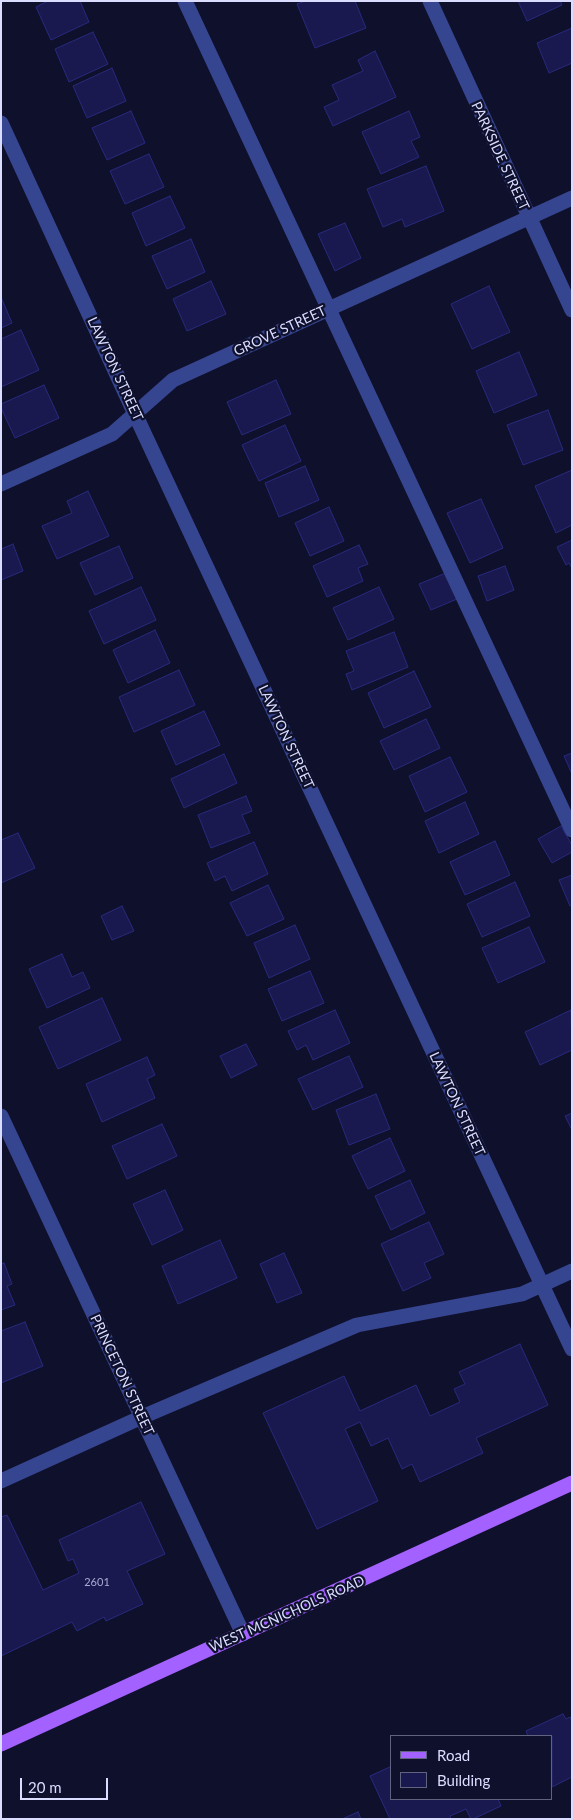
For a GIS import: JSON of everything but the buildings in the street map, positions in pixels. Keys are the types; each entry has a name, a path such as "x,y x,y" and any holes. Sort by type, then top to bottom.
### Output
{"main road":[{"name":"WEST MCNICHOLS ROAD","path":"1,1744 572,1484"}],"street":[{"path":"185,1 572,830"},
{"name":"PARKSIDE STREET","path":"430,1 572,310"},
{"name":"LAWTON STREET","path":"1,123 572,1349"},
{"name":"GROVE STREET","path":"1,484 112,434 173,380 572,198"},
{"name":"PRINCETON STREET","path":"1,1116 243,1634"},
{"path":"1,1481 142,1417 357,1325 522,1294 572,1271"}]}
